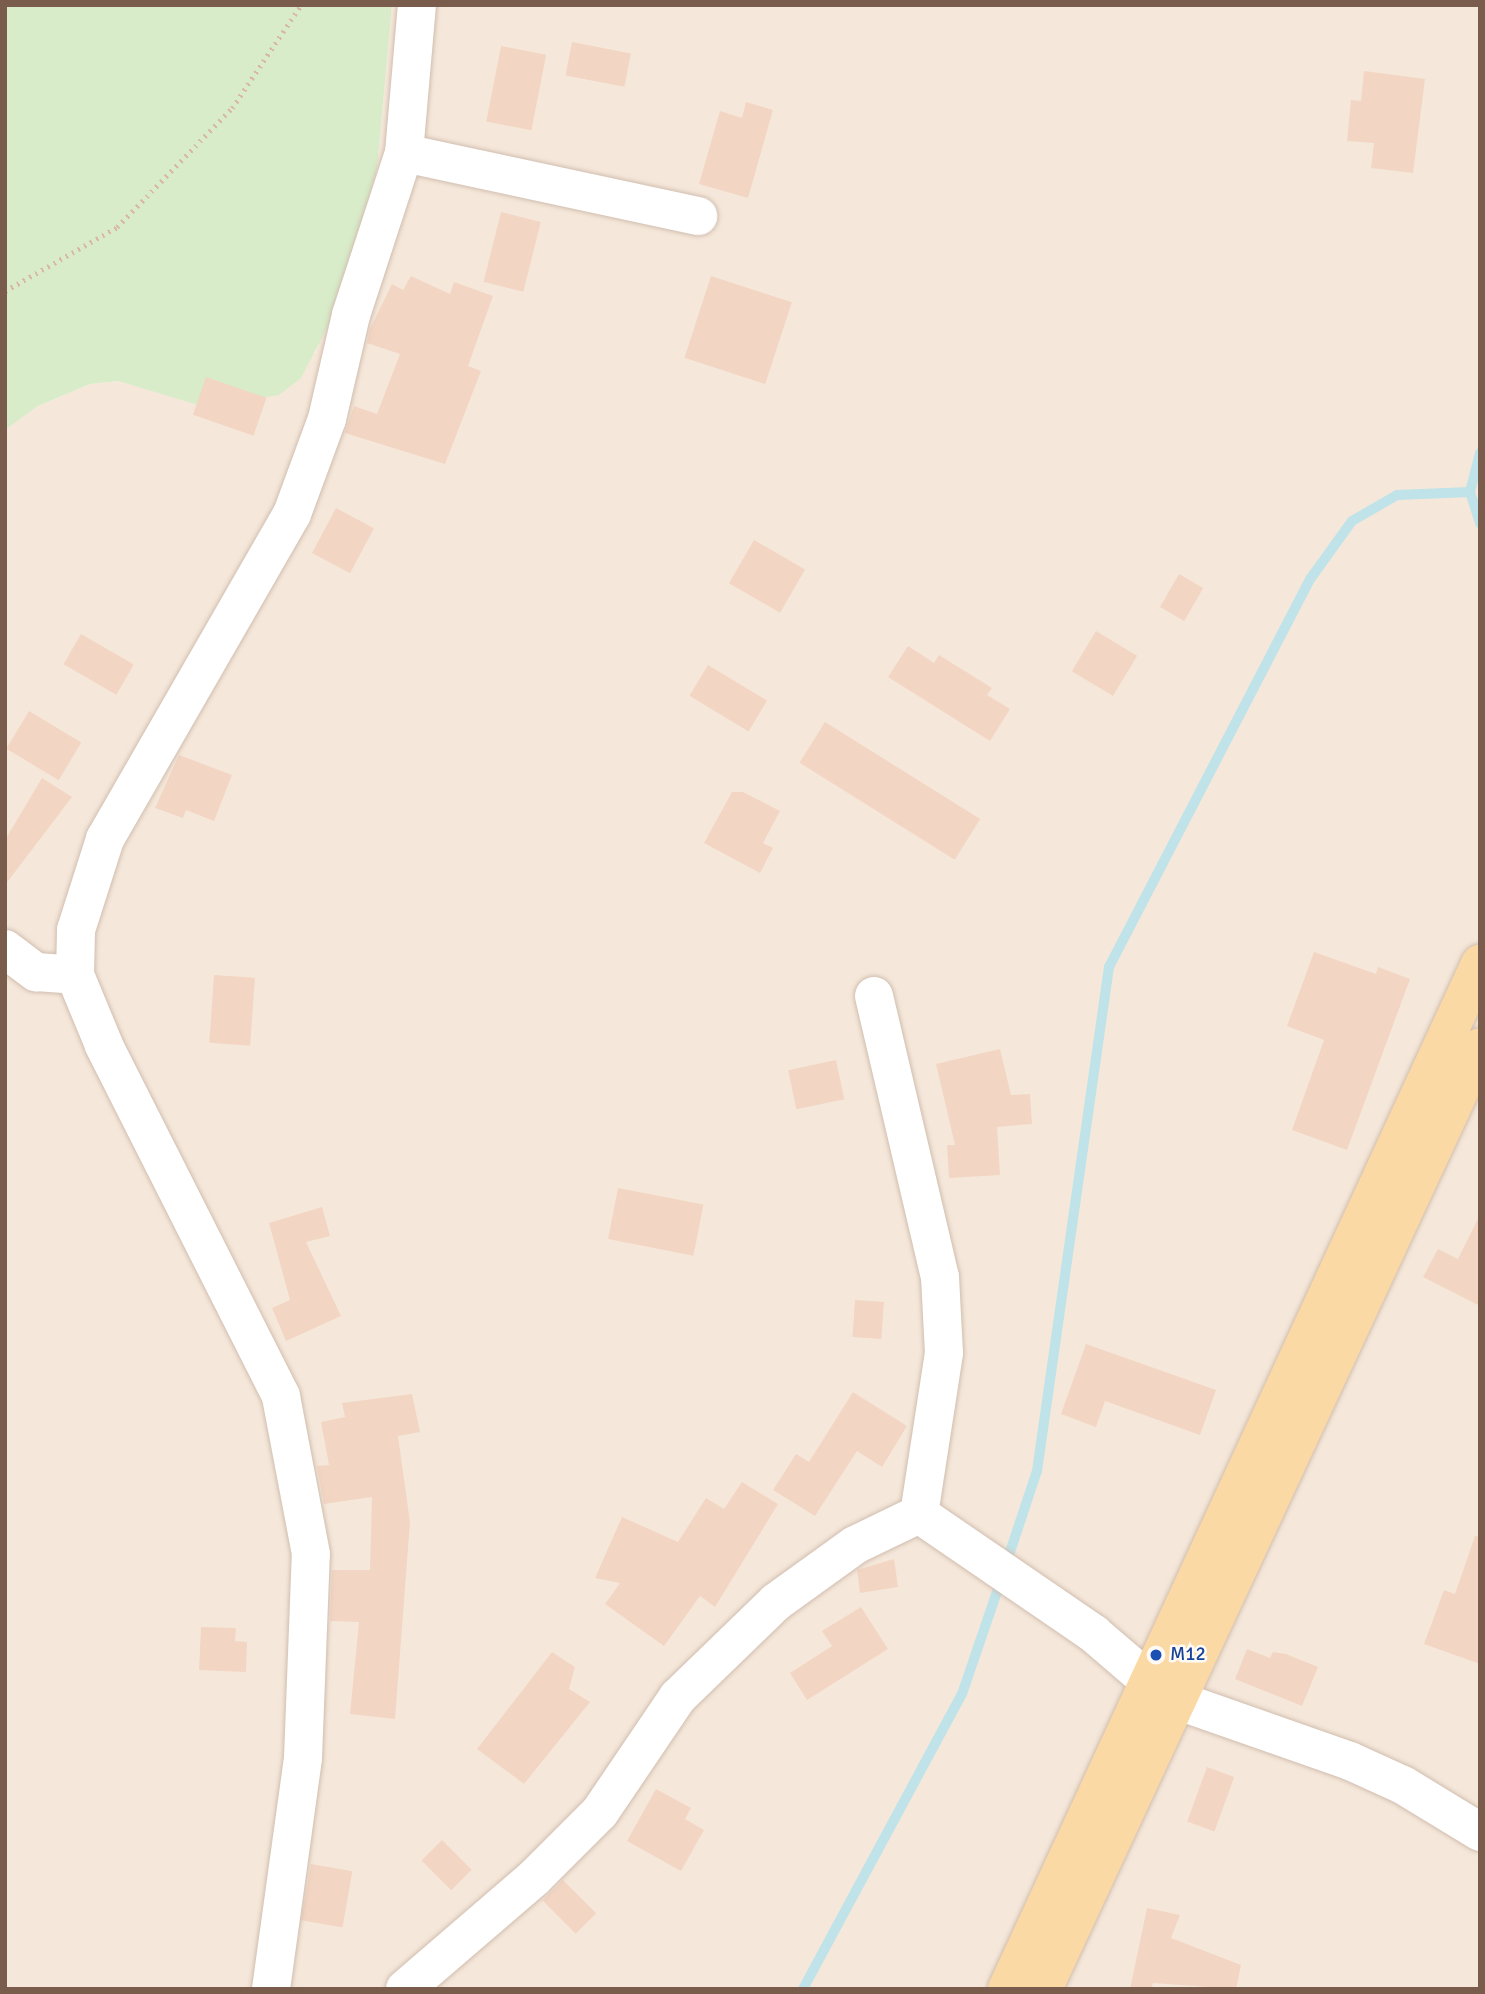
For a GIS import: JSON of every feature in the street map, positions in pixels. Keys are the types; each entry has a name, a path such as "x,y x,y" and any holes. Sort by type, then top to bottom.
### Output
{"main road":[{"path":"1043,1989 1163,1691 1480,964"},
{"path":"1007,1989 1163,1691 1480,1047"}],"street":[{"path":"271,1989 303,1758 311,1554 281,1396 104,1045 75,975 81,906 105,838 292,514 327,419 351,314 404,153 417,5"},
{"path":"404,153 698,216"},
{"path":"5,949 36,972 75,975"},
{"path":"874,996 940,1276 944,1353 919,1514"},
{"path":"919,1514 976,1558 1094,1634 1163,1691 1350,1761 1403,1785 1480,1832"},
{"path":"405,1989 534,1878 600,1812 678,1698 776,1602 855,1545 919,1514"}],"path":[{"path":"5,291 117,227 232,108 301,5"}],"shaded area":[{"path":"392,5 1480,5 1480,1989 5,1989 5,430 38,406 90,384 118,381 174,397 315,353 377,169"}],"green space":[{"path":"5,5 392,5 377,169 340,303 301,378 279,395 223,404 195,404 118,381 90,384 38,406 5,430"}],"building":[{"path":"572,42 631,53 624,87 566,75"},
{"path":"501,46 546,55 531,130 486,122"},
{"path":"1364,71 1425,79 1413,173 1371,168 1374,143 1347,141 1351,100 1361,101"},
{"path":"746,102 773,110 748,198 699,184 720,111 742,118"},
{"path":"501,212 541,222 523,292 484,282"},
{"path":"411,276 450,294 454,282 493,296 468,366 481,371 445,464 345,433 354,406 377,414 400,354 367,343 370,329 392,284 403,290"},
{"path":"711,276 792,302 765,384 684,358"},
{"path":"206,377 267,398 253,436 193,415"},
{"path":"336,508 374,528 350,573 312,553"},
{"path":"754,540 805,570 780,613 729,583"},
{"path":"1179,574 1203,588 1184,621 1160,607"},
{"path":"1096,631 1137,656 1113,696 1072,671"},
{"path":"81,634 134,664 116,695 64,664"},
{"path":"908,646 934,663 939,655 992,688 987,695 1010,709 990,741 888,677"},
{"path":"708,665 767,701 749,731 689,696"},
{"path":"29,711 81,742 59,780 6,749"},
{"path":"825,722 980,819 955,860 800,763"},
{"path":"179,755 232,775 214,821 186,810 183,818 155,808"},
{"path":"42,778 72,797 5,885 5,840"},
{"path":"732,792 743,792 780,811 763,843 773,848 760,873 704,843"},
{"path":"1314,952 1376,974 1378,967 1410,979 1347,1150 1292,1130 1324,1040 1287,1026"},
{"path":"214,975 255,978 250,1046 209,1043"},
{"path":"1000,1049 1011,1095 1030,1094 1032,1124 997,1127 1000,1175 949,1178 947,1145 955,1145 936,1064"},
{"path":"836,1060 844,1099 796,1109 788,1070"},
{"path":"618,1188 703,1205 693,1256 608,1239"},
{"path":"322,1207 330,1236 306,1242 341,1316 286,1341 272,1308 290,1300 269,1223"},
{"path":"1480,1215 1480,1306 1423,1277 1438,1249 1458,1259"},
{"path":"855,1300 884,1302 881,1339 852,1337"},
{"path":"1086,1344 1216,1390 1200,1435 1105,1401 1096,1427 1061,1414"},
{"path":"853,1392 907,1426 882,1467 857,1451 815,1516 773,1490 796,1454 809,1462"},
{"path":"412,1394 420,1432 398,1436 410,1522 395,1719 350,1714 359,1622 330,1621 332,1570 370,1570 372,1497 324,1504 317,1466 329,1465 321,1422 345,1417 342,1403"},
{"path":"742,1482 778,1504 715,1607 700,1596 664,1646 605,1604 620,1583 595,1578 622,1517 678,1542 706,1498 724,1509"},
{"path":"1475,1536 1480,1537 1480,1664 1424,1644 1444,1590 1455,1594"},
{"path":"894,1559 898,1587 860,1593 857,1570"},
{"path":"861,1607 888,1649 807,1700 790,1673 832,1646 822,1631"},
{"path":"201,1627 236,1628 235,1641 247,1642 246,1672 199,1670"},
{"path":"1247,1649 1270,1658 1273,1652 1286,1654 1318,1667 1302,1706 1235,1679"},
{"path":"552,1652 575,1667 569,1689 590,1702 524,1784 477,1749"},
{"path":"1207,1767 1234,1777 1214,1831 1187,1822"},
{"path":"656,1789 691,1808 685,1819 704,1830 681,1871 627,1841"},
{"path":"442,1840 472,1870 451,1890 421,1861"},
{"path":"311,1864 352,1871 342,1927 301,1920"},
{"path":"563,1880 596,1913 576,1934 542,1901"},
{"path":"1147,1908 1180,1915 1171,1938 1241,1965 1236,1989 1153,1983 1151,1989 1130,1989"}],"waterway":[{"path":"1480,453 1470,492 1480,523"},
{"path":"1006,1564 1037,1471 1109,967 1311,578 1352,521 1397,495 1470,492"},
{"path":"803,1989 962,1694 1001,1580"}],"place":[{"name":"M12","path":"1156,1655"}]}
